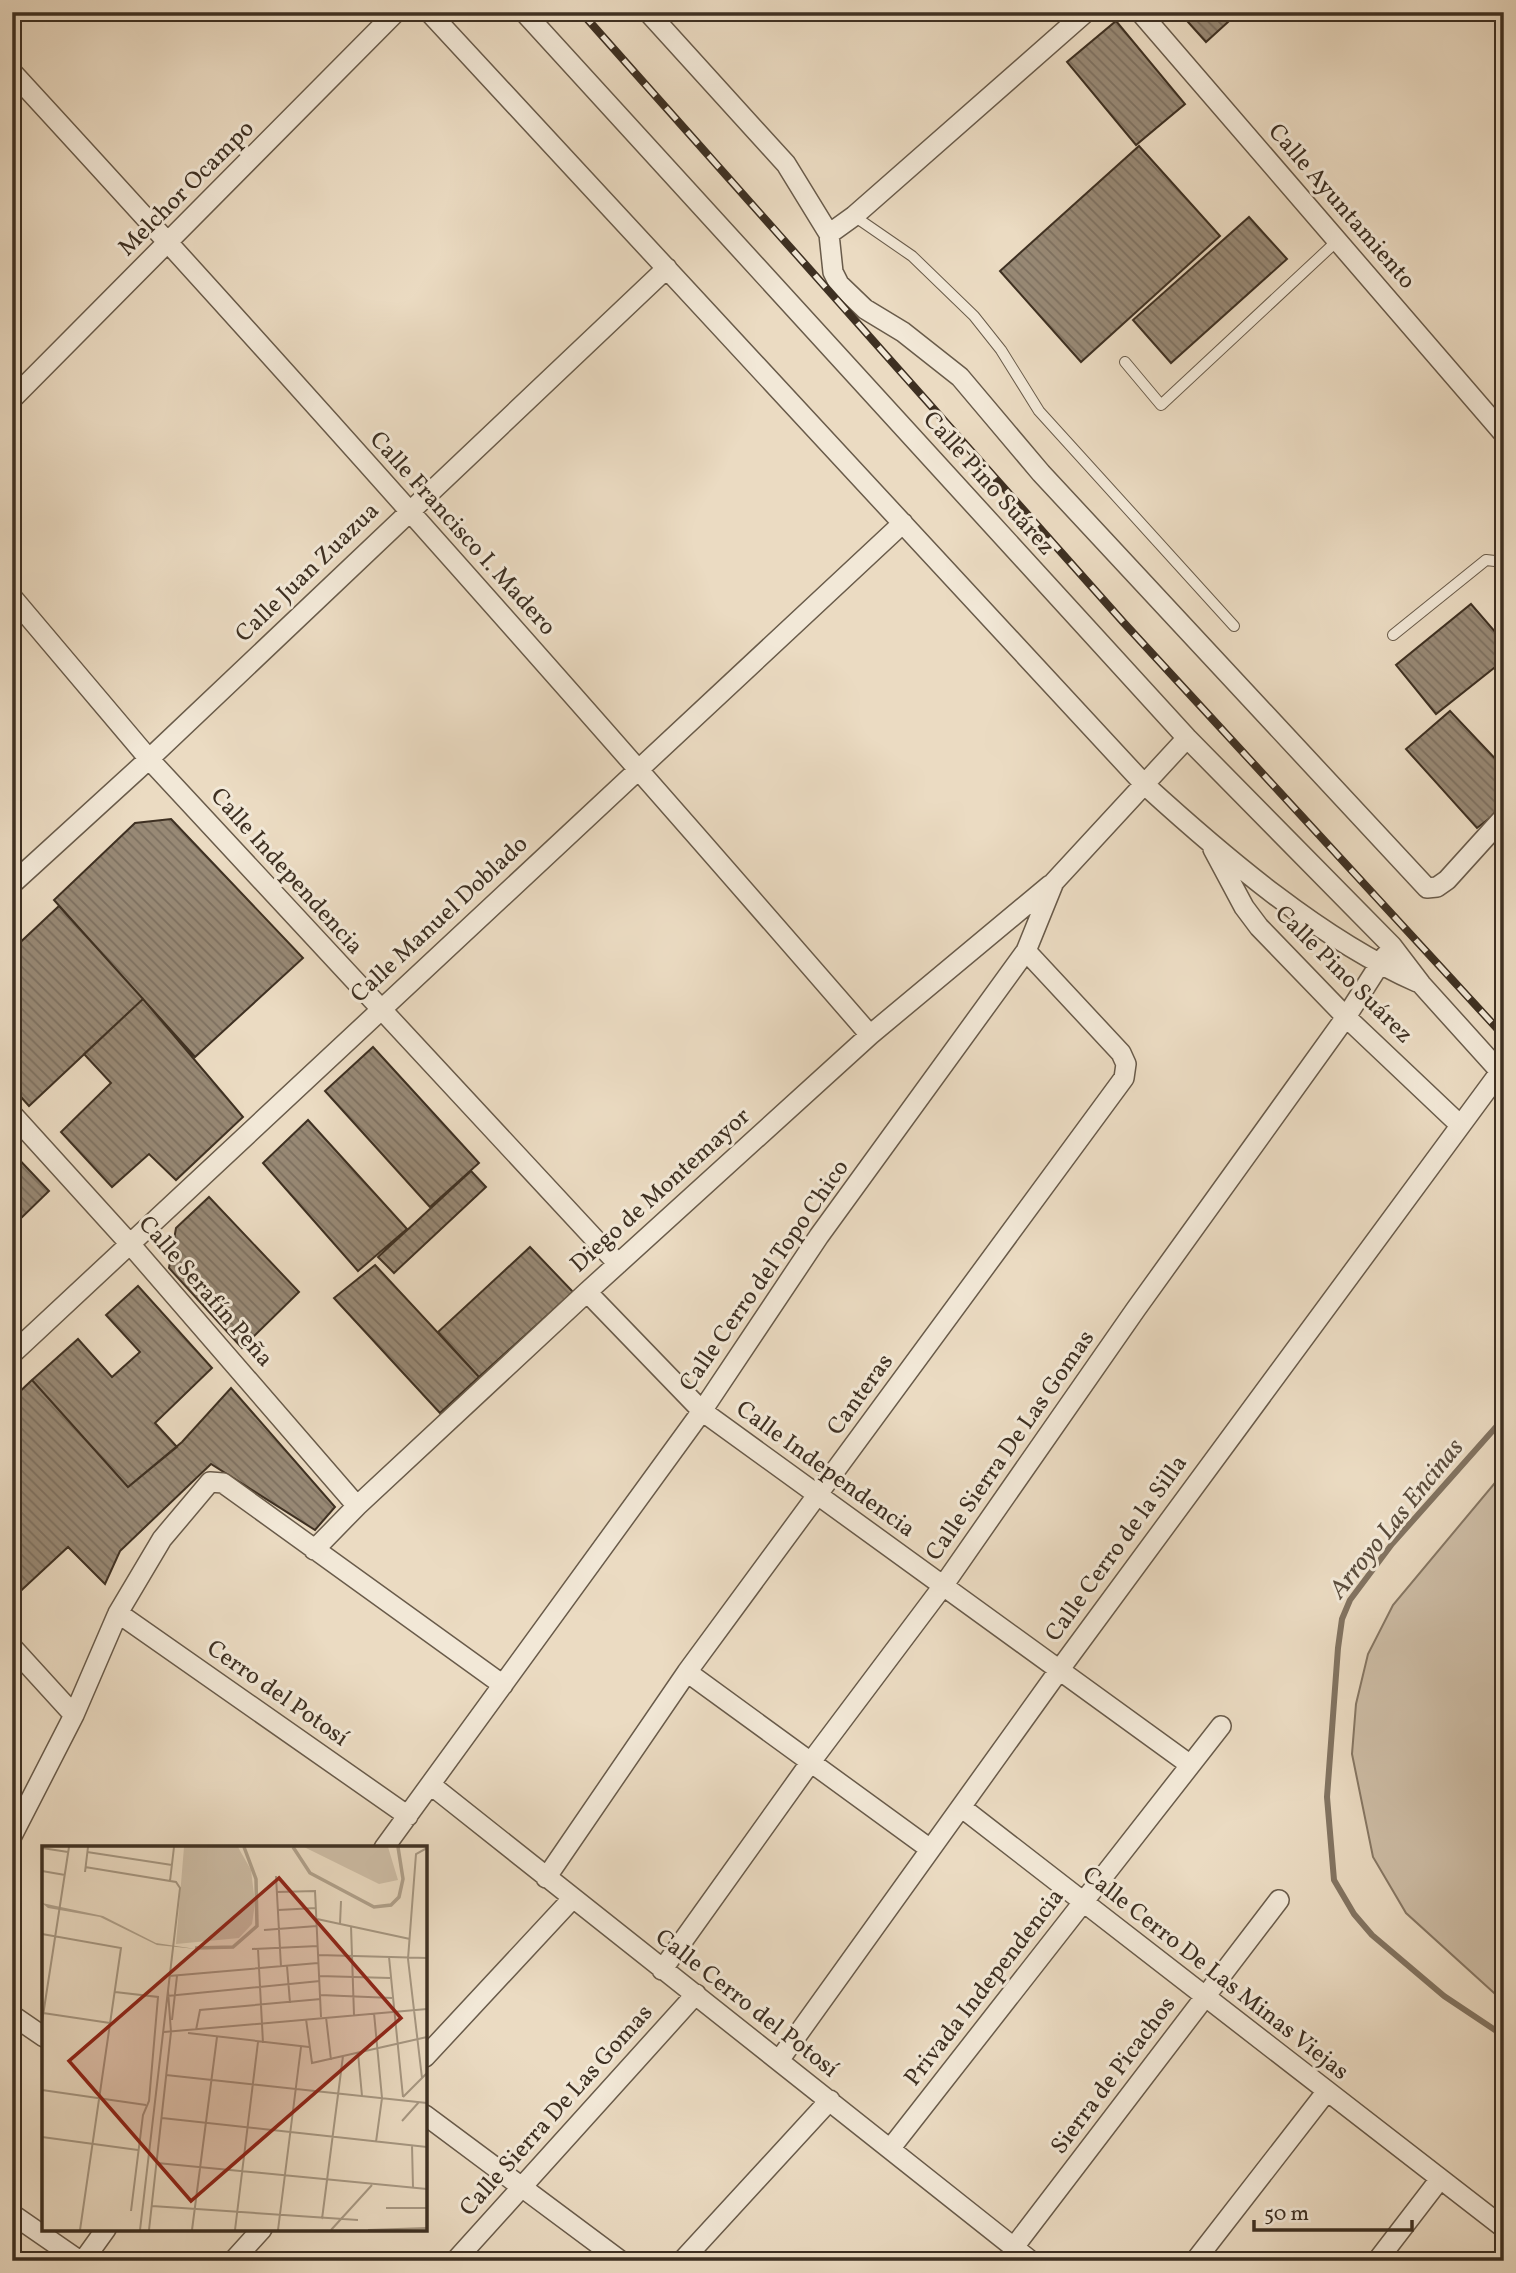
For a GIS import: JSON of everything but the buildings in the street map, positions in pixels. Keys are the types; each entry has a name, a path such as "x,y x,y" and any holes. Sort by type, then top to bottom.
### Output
{"street":[{"name":"Melchor Ocampo","path":"12,399 170,243 396,12"},
{"name":"Calle Pino Suárez","path":"429,12 1145,785 1211,845 1379,965 1421,984"},
{"name":"Calle Pino Suárez","path":"524,12 1187,738 1392,946 1421,984 1502,1074"},
{"path":"648,12 786,164 829,234 833,272 845,290 865,309 903,332 960,377 1041,473 1427,888 1440,886 1504,817"},
{"path":"829,234 854,216 1086,12"},
{"name":"Calle Ayuntamiento","path":"1140,12 1504,434"},
{"name":"Calle Francisco I. Madero","path":"12,72 170,243 639,768 870,1035"},
{"name":"Calle Juan Zuazua","path":"12,884 149,759 667,268"},
{"name":"Calle Manuel Doblado","path":"12,1354 903,523"},
{"name":"Calle Independencia","path":"12,597 149,759 379,1010 618,1264"},
{"name":"Calle Cerro del Topo Chico","path":"386,1846 702,1411 819,1237 1026,951 1054,882 1187,738"},
{"name":"Calle Pino Suárez","path":"1211,845 1251,917 1346,1017 1459,1124"},
{"name":"Diego de Montemayor","path":"314,1550 357,1506 587,1292 870,1035 1054,882"},
{"name":"Calle Sierra De Las Gomas","path":"662,1970 810,1763 943,1586 1136,1309 1346,1017 1392,946"},
{"name":"Canteras","path":"546,1878 687,1672 819,1496 970,1283 1124,1078 1126,1064 1121,1054 1026,951"},
{"name":"Calle Cerro de la Silla","path":"779,2059 1060,1669 1459,1124 1502,1074"},
{"name":"Calle Serafín Peña","path":"12,1114 130,1244 357,1506"},
{"name":"Calle Independencia","path":"587,1292 702,1411 1189,1764"},
{"path":"14,1826 74,1715 118,1613 162,1539 210,1482 223,1483 503,1685"},
{"name":"Cerro del Potosí","path":"118,1613 408,1816"},
{"path":"12,1647 74,1715"},
{"path":"687,1672 930,1849"},
{"name":"Privada Independencia","path":"890,2149 1221,1726"},
{"name":"Calle Cerro del Potosí","path":"431,1785 1031,2261"},
{"name":"Calle Cerro De Las Minas Viejas","path":"961,1807 1504,2228"},
{"path":"427,2055 572,1899"},
{"name":"Sierra de Picachos","path":"1014,2247 1279,1900"},
{"name":"Calle Sierra De Las Gomas","path":"454,2261 525,2187 696,1994"},
{"path":"12,2015 42,2037"},
{"path":"1195,2261 1327,2091"},
{"path":"682,2261 830,2099"},
{"path":"427,2116 621,2261"},
{"path":"1377,2261 1440,2179"},
{"path":"12,2214 81,2261 104,2231"},
{"path":"233,2261 260,2231"}],"lane":[{"path":"854,216 912,256 974,316 996,342 1025,392 1046,420 1234,626"},
{"path":"1125,362 1161,405 1337,241"},
{"path":"1392,635 1486,560 1504,562"}],"shaded area":[{"path":"1504,1472 1504,2002 1406,1913 1373,1857 1352,1754 1356,1704 1368,1654 1393,1605"}],"waterway":[{"name":"Arroyo Las Encinas","path":"1504,1418 1392,1544 1350,1600 1342,1619 1338,1648 1327,1797 1334,1880 1354,1914 1372,1935 1444,1996 1504,2036"}],"railway":[{"path":"581,12 1124,623 1504,1036"}]}
